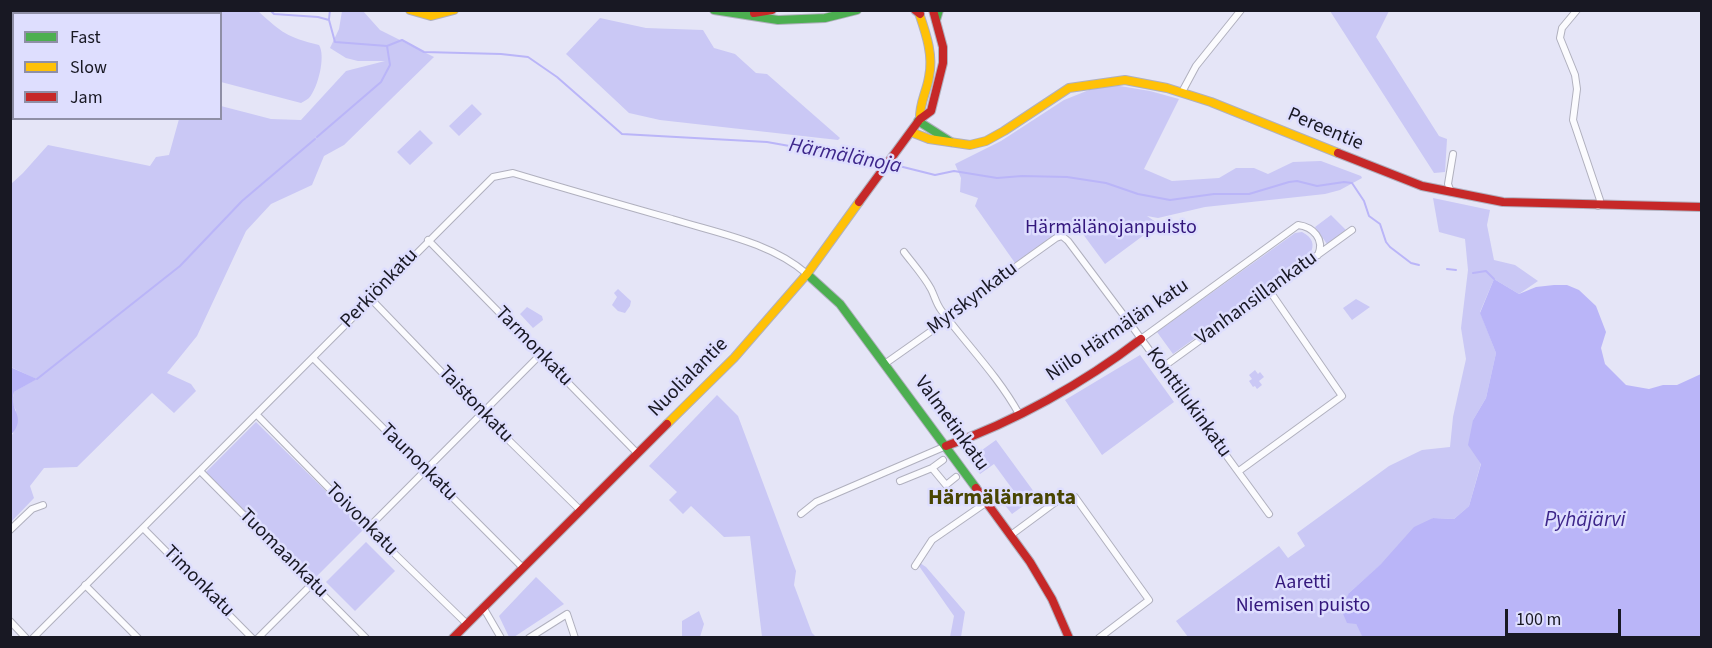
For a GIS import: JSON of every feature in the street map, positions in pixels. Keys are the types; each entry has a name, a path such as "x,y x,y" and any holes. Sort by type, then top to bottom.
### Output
{"street":[{"path":"410,10 431,16 454,10"},
{"path":"714,10 778,20 825,18 857,10"},
{"path":"742,14 772,10"},
{"name":"Nuolialantie","path":"453,638 734,358 807,274 919,120 931,111 942,72 943,47 933,10"},
{"path":"936,20 939,10"},
{"path":"1182,92 1196,66 1241,10"},
{"path":"1577,10 1562,28 1560,38 1575,75 1577,89 1573,120 1600,200 1598,206"},
{"name":"Nuolialantie","path":"918,12 928,43 931,66 928,87 918,113 919,120"},
{"name":"Pereentie","path":"911,132 929,139 969,145 986,141 1069,88 1091,83 1125,80 1182,92 1247,115 1418,185 1503,202 1701,207"},
{"path":"919,120 953,143"},
{"path":"1451,192 1448,184 1453,154"},
{"name":"Perkiönkatu","path":"33,638 493,177 513,173 725,235 765,248 796,264 807,274"},
{"name":"Niilo Härmälän katu","path":"946,446 987,430 1087,376 1298,225 1310,228 1319,239 1321,249 1318,255"},
{"name":"Vanhansillankatu","path":"1162,367 1352,230"},
{"name":"Konttilukinkatu","path":"1062,236 1162,367 1269,514"},
{"name":"Myrskynkatu","path":"886,363 948,319 993,283 1062,236"},
{"name":"Tarmonkatu","path":"428,240 637,453"},
{"path":"904,252 931,290 935,301 975,354 988,367 1019,414"},
{"name":"Valmetinkatu","path":"807,274 840,304 886,363 1011,535 1045,586 1069,638"},
{"path":"1239,471 1342,396 1269,290"},
{"name":"Taistonkatu","path":"371,299 482,414 580,510"},
{"path":"368,528 540,355"},
{"name":"Taunonkatu","path":"313,358 523,567"},
{"name":"Toivonkatu","path":"257,415 466,624"},
{"path":"801,514 816,502 946,446"},
{"path":"900,481 932,468 943,460"},
{"path":"932,468 946,485 956,477"},
{"name":"Tuomaankatu","path":"200,471 366,638"},
{"path":"1011,535 1065,495 1072,495 1149,600 1099,638"},
{"path":"915,566 932,540 987,502"},
{"path":"10,530 32,509 43,505"},
{"name":"Timonkatu","path":"143,528 252,638"},
{"path":"258,638 312,584"},
{"path":"85,585 138,638"},
{"path":"483,607 501,638"},
{"path":"530,638 567,614 575,638"},
{"path":"10,621 26,638"}],"green space":[{"path":"258,11 286,33 319,45 322,57 320,72 309,98 301,103 222,82 222,12 220,12"},
{"path":"342,11 363,11 380,30 434,57 344,145 324,156 312,185 271,204 246,231 197,336 167,373 191,384 196,391 174,413 152,393 77,467 44,468 30,486 34,498 11,522 11,435 16,410 12,403 14,392 36,379 11,367 11,184 48,145 150,166 156,157 169,155 179,120 222,120 222,106 271,119 301,120 346,71 385,61 358,61 346,58 330,48 339,29"},
{"path":"1330,11 1389,11 1376,37 1439,136 1447,139 1445,172 1434,173"},
{"path":"600,18 646,28 703,30 714,48 735,54 756,73 767,74 840,138 838,140 660,120 629,113 566,54"},
{"name":"Härmälänojanpuisto","path":"1114,85 1179,99 1144,169 1172,181 1219,178 1236,168 1254,168 1268,174 1293,162 1321,161 1362,178 1340,190 1325,194 1205,207 1158,218 1147,216 1169,231 1144,235 1105,264 1077,226 1067,226 1015,263 975,206 978,198 960,192 961,178 955,164 1001,141 1064,100 1089,90"},
{"path":"472,104 482,114 459,136 449,126"},
{"path":"420,130 433,143 410,165 397,152"},
{"name":"Aaretti Niemisen puisto","path":"1433,198 1490,210 1487,225 1494,260 1515,265 1538,281 1519,294 1494,279 1480,312 1496,353 1486,398 1473,420 1481,463 1469,506 1454,519 1433,518 1349,593 1356,624 1363,637 1188,637 1176,621 1279,546 1288,558 1305,546 1297,533 1389,466 1422,450 1450,447 1453,417 1466,359 1461,328 1468,270 1465,239 1439,232"},
{"path":"1331,215 1346,230 1327,244 1315,227"},
{"path":"1302,232 1312,242 1310,255 1173,354 1157,332 1295,233"},
{"path":"618,289 631,301 625,313 618,311 612,305 617,297 614,293"},
{"path":"1356,299 1370,307 1352,320 1343,308"},
{"path":"527,307 542,316 543,320 533,328 520,314"},
{"path":"1140,355 1174,402 1102,455 1065,400"},
{"path":"1255,370 1264,377 1259,381 1262,385 1257,389 1249,381 1252,379 1249,375"},
{"path":"717,395 738,416 796,571 794,585 812,633 816,637 762,637 750,536 724,537 691,506 683,514 669,500 677,492 649,466"},
{"path":"256,422 364,529 313,580 205,473"},
{"path":"996,440 1037,496 1012,514 1004,504 1016,494 994,464 980,474 972,463 985,454 982,450"},
{"path":"366,542 395,571 355,611 326,582"},
{"path":"914,559 926,567 965,612 961,637 950,637 954,616"},
{"path":"536,577 564,604 514,637 509,637 499,616"},
{"path":"699,611 704,624 700,637 682,637 682,621"}],"water":[{"name":"Pyhäjärvi","path":"1494,279 1519,294 1536,287 1554,285 1567,285 1579,290 1596,306 1606,332 1601,348 1605,364 1626,385 1649,389 1663,385 1677,385 1701,374 1701,637 1363,638 1356,624 1347,623 1341,609 1349,593 1381,564 1414,527 1433,518 1454,519 1469,506 1481,464 1468,445 1473,420 1486,398 1496,353 1480,313"},
{"path":"10,367 37,379 14,392 13,404 18,423 11,435"}],"waterway":[{"name":"Härmälänoja","path":"270,10 274,14 329,20 335,42 387,46 402,40 424,52 528,57 557,77 622,134 767,142 885,163"},
{"path":"329,19 330,10"},
{"path":"317,137 381,82 390,65 387,46"},
{"path":"37,379 180,266 242,201 315,139"},
{"name":"Härmälänoja","path":"891,164 935,175 954,171 997,178 1067,177 1106,183 1138,194 1170,200 1214,194 1249,194 1297,181 1317,186 1352,183 1364,201 1369,216 1380,224 1390,247 1411,263 1419,265"},
{"name":"Härmälänoja","path":"1447,269 1456,270"},
{"name":"Härmälänoja","path":"1473,273 1486,271 1494,279"}],"traffic: fast":[{"path":"714,10 778,20 825,18 857,10"},
{"path":"936,20 939,10"},
{"path":"918,121 951,142"},
{"path":"807,274 840,304 976,488"}],"traffic: slow":[{"path":"410,10 431,16 454,10"},
{"path":"918,10 928,43 930,60 929,77 920,119"},
{"path":"911,132 929,139 970,145 986,141 1004,131 1069,88 1125,80 1167,88 1211,102 1338,153"},
{"path":"667,424 734,358 807,274 859,202"}],"traffic: jam":[{"path":"754,13 772,10"},
{"path":"915,10 920,14"},
{"path":"859,202 920,119 931,111 943,63 943,47 933,10"},
{"path":"1338,153 1422,186 1503,202 1702,207"},
{"path":"946,446 997,425 1048,400 1096,371 1141,339"},
{"path":"453,638 667,424"},
{"path":"976,488 1030,562 1052,599 1069,638"}],"district":[{"name":"Härmälänranta","path":"1002,499"}]}
